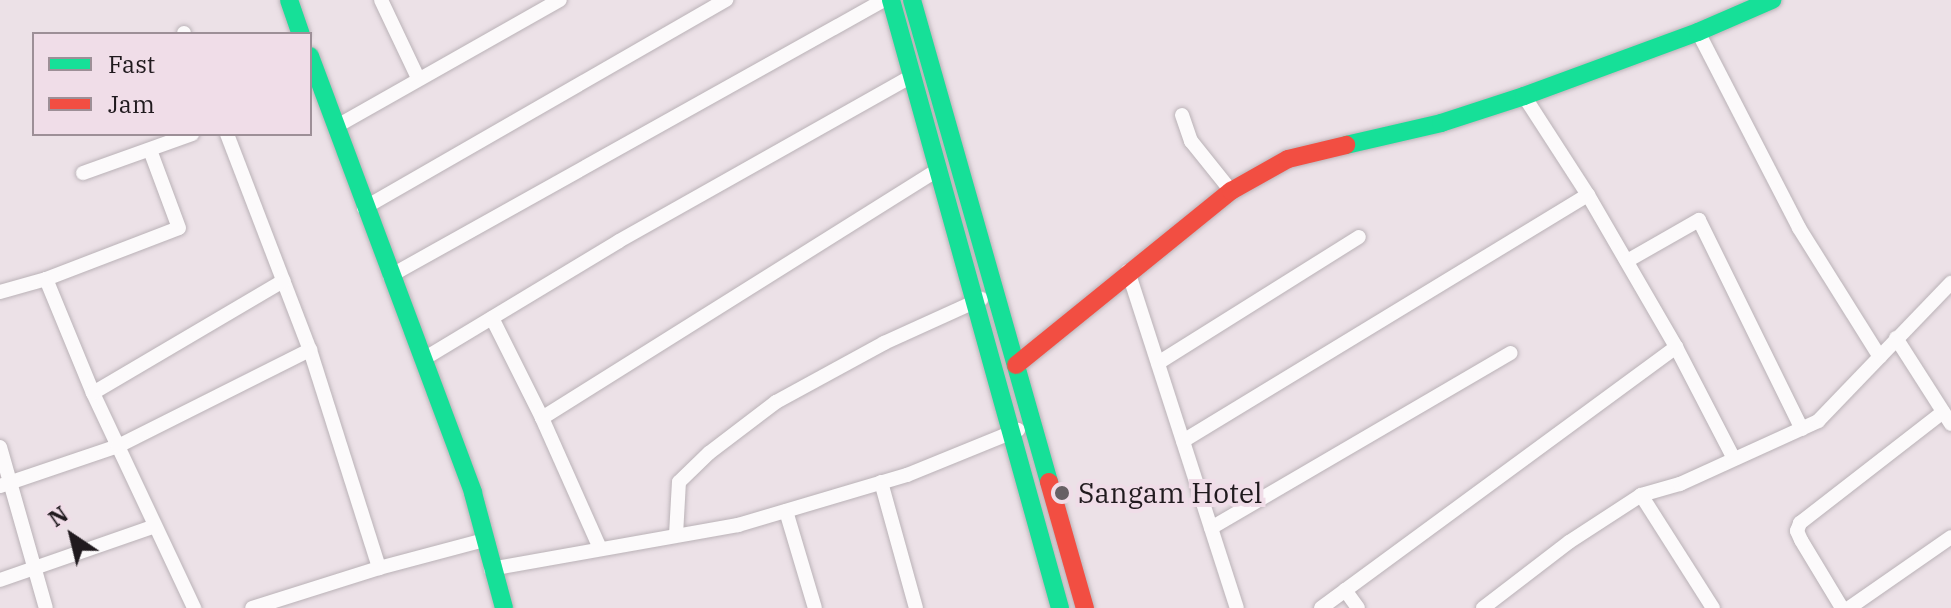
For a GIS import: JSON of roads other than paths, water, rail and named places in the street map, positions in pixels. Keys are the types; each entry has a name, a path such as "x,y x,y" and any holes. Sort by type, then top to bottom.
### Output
{"street":[{"path":"289,0 300,32"},
{"path":"381,0 418,78"},
{"path":"337,126 560,0"},
{"path":"364,208 726,0"},
{"path":"390,276 884,0"},
{"path":"891,0 1060,608"},
{"path":"912,0 1085,608"},
{"path":"1016,365 1128,271 1231,191 1288,159 1441,123 1524,96 1698,32 1772,0"},
{"path":"1698,32 1799,228 1880,357"},
{"path":"422,360 619,241 912,76"},
{"path":"315,86 337,126 364,208 473,493 491,569 504,608"},
{"path":"1524,96 1627,261 1734,459"},
{"path":"1182,115 1191,141 1231,191"},
{"path":"83,173 187,136"},
{"path":"228,136 310,350 379,568"},
{"path":"0,292 46,279 179,228 150,150"},
{"path":"542,418 938,170"},
{"path":"1183,441 1588,195"},
{"path":"1627,261 1699,220 1802,429"},
{"path":"1158,363 1359,237"},
{"path":"1128,271 1237,608"},
{"path":"46,279 93,393 194,608"},
{"path":"93,393 226,311 283,281"},
{"path":"1483,608 1569,542 1641,495 1680,484 1802,429 1835,406 1951,283"},
{"path":"676,535 679,482 709,453 776,402 884,343 995,292"},
{"path":"492,318 542,418 600,548"},
{"path":"1842,608 1801,540 1797,531 1800,523 1947,418 1896,338"},
{"path":"1321,608 1676,347"},
{"path":"5,485 118,446 310,350"},
{"path":"1211,528 1511,353"},
{"path":"491,569 738,525 881,482 1033,425"},
{"path":"0,447 5,485 46,608"},
{"path":"881,482 916,608"},
{"path":"1641,495 1713,608"},
{"path":"786,511 815,608"},
{"path":"0,580 155,526"},
{"path":"1849,608 1951,537"},
{"path":"252,608 379,568 484,540"},
{"path":"1345,590 1358,608"}],"place":[{"name":"Sangam Hotel","path":"1062,493"}]}
